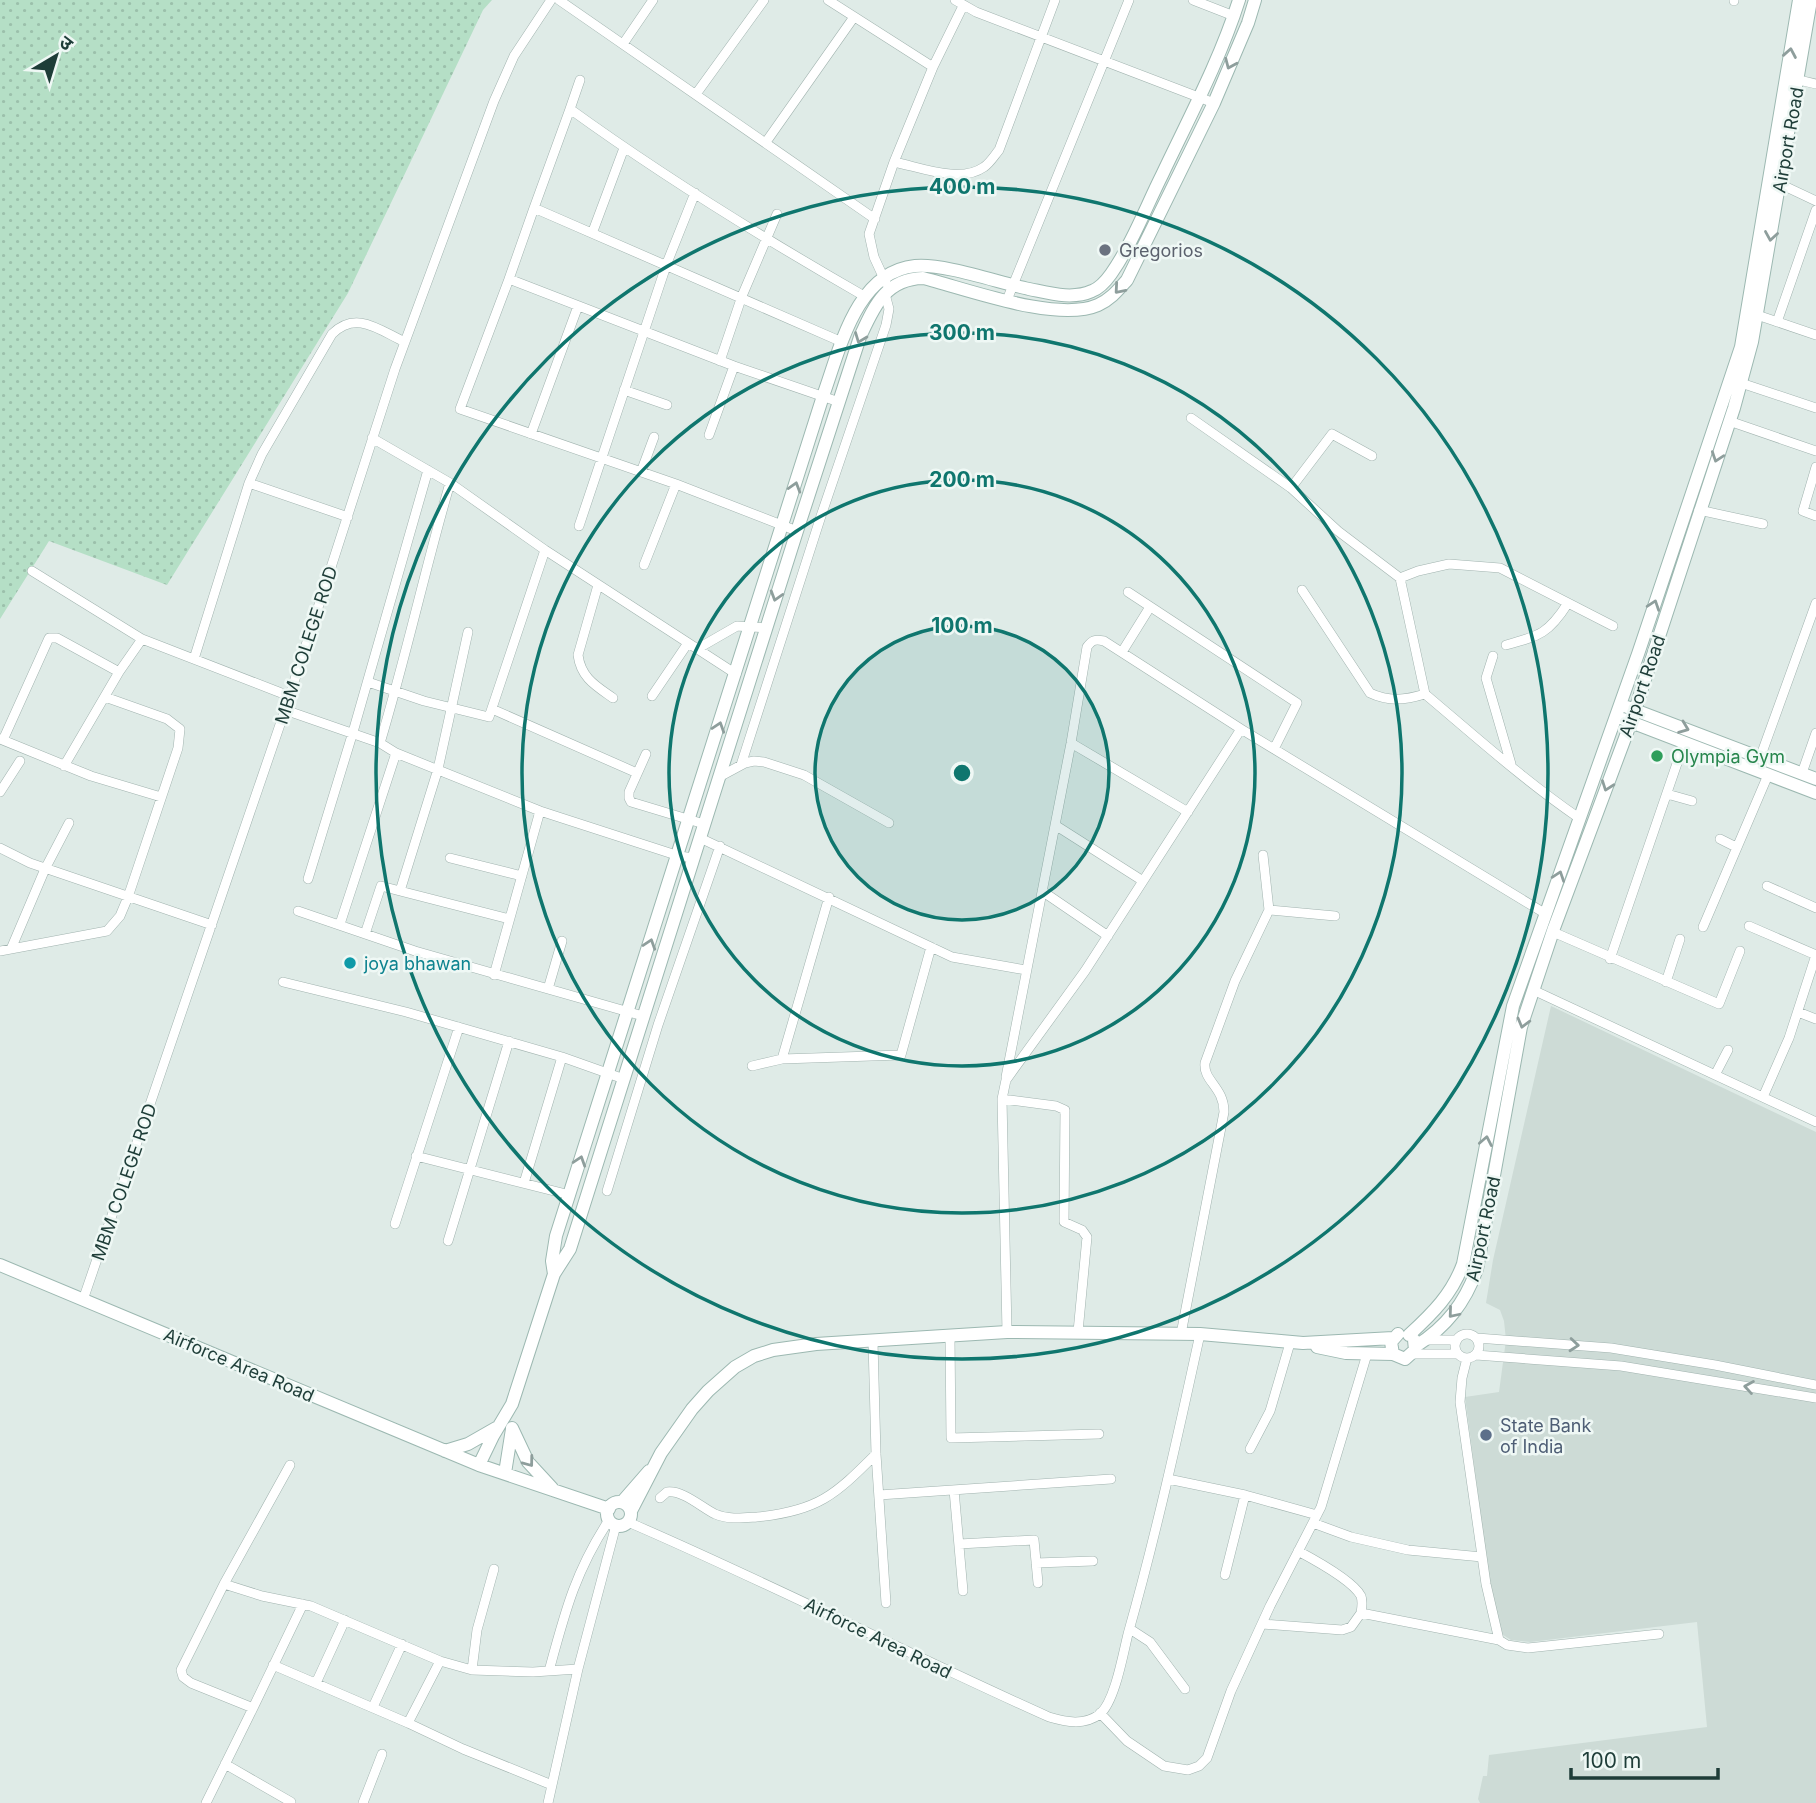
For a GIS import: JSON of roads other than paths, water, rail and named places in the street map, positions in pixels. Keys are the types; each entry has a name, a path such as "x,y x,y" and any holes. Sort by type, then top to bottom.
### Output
{"street":[{"name":"MBM COLEGE ROD","path":"83,1300 285,710 405,342 494,101 514,56 551,0"},
{"path":"559,0 875,219"},
{"path":"623,44 653,0"},
{"path":"696,94 764,0"},
{"path":"828,0 933,68"},
{"path":"894,162 951,174 970,173 983,168 999,150 1055,0"},
{"path":"1007,300 1129,0"},
{"path":"1193,0 1234,16"},
{"path":"554,1273 552,1261 556,1236 627,1012 823,396 842,342 864,296 883,276 917,266 945,269 1074,296 1091,292 1105,283 1146,209 1200,96 1239,0"},
{"path":"479,1465 505,1427 554,1273 570,1249 826,441 860,337 877,304 901,281 923,278 1051,310 1073,311 1096,306 1111,298 1126,280 1214,103 1255,0"},
{"name":"Airport Road","path":"1416,1344 1450,1293 1463,1264 1513,1006 1618,710 1741,347 1799,0"},
{"name":"Airport Road","path":"1416,1344 1456,1311 1466,1297 1477,1269 1521,1027 1633,716 1741,383 1757,315 1811,0"},
{"path":"741,765 886,325 889,309 887,292 870,246 869,234 894,162 959,3 1214,103"},
{"path":"766,142 854,16"},
{"path":"580,80 460,409 676,484 797,531"},
{"path":"1798,80 1816,84"},
{"path":"569,109 695,194 864,296"},
{"path":"593,231 624,148"},
{"path":"1780,184 1816,201"},
{"path":"579,526 667,263 695,194"},
{"path":"534,208 667,263 842,342"},
{"path":"1777,322 1816,210"},
{"path":"720,361 742,296 777,214"},
{"path":"509,279 720,361 839,402"},
{"path":"531,434 578,306"},
{"path":"1757,315 1816,335"},
{"path":"194,659 249,483 262,454 332,334 342,323 356,321 405,342"},
{"path":"709,435 734,366"},
{"path":"1741,383 1816,408"},
{"path":"624,390 667,405"},
{"path":"1191,418 1291,488 1338,531 1400,578 1425,695 1511,764 1535,787 1579,818"},
{"path":"1729,421 1816,451"},
{"path":"1291,488 1332,434 1372,456"},
{"path":"642,472 654,437"},
{"path":"372,438 450,483 545,550 736,674"},
{"path":"826,441 844,449"},
{"path":"1816,467 1803,511 1816,516"},
{"path":"308,879 368,682 428,470"},
{"path":"249,483 348,517"},
{"path":"380,743 396,692 450,483"},
{"path":"644,565 676,484"},
{"path":"1699,510 1763,524"},
{"path":"368,682 489,717 545,550"},
{"path":"1400,578 1449,564 1500,568 1613,626"},
{"path":"32,571 142,639 289,696"},
{"path":"598,585 578,655 579,664 587,680 613,698"},
{"path":"1302,590 1370,693 1381,699 1403,700 1425,695"},
{"path":"1128,592 1297,703 1274,749"},
{"path":"1506,645 1534,637 1554,624 1568,603"},
{"path":"1760,758 1816,603"},
{"path":"1122,652 1150,607"},
{"path":"697,649 730,628 743,625 766,628"},
{"path":"400,891 438,769 468,632"},
{"path":"119,672 57,638 49,638 1,740 91,776 162,797"},
{"path":"64,766 119,672 142,639"},
{"path":"1007,1332 1002,1099 1087,647 1091,641 1097,639 1122,652 1241,729 1546,914"},
{"path":"652,696 688,643"},
{"path":"1493,656 1486,678 1511,764"},
{"path":"0,951 107,931 120,916 128,897 178,748 180,729 167,719 105,697"},
{"path":"492,709 637,773"},
{"path":"285,710 380,743 396,753 540,811 678,856 694,858"},
{"path":"1618,710 1816,779"},
{"path":"1633,716 1684,743 1816,793"},
{"path":"1006,1080 1108,936 1241,729"},
{"path":"1801,773 1816,733"},
{"path":"1071,743 1188,812"},
{"path":"1610,959 1684,743"},
{"path":"340,924 396,753"},
{"path":"646,754 629,792 631,802 704,824"},
{"path":"0,792 20,761"},
{"path":"719,777 741,765 754,761 764,762 804,775 889,823"},
{"path":"1703,927 1768,775"},
{"path":"1667,794 1692,801"},
{"path":"494,975 540,811"},
{"path":"11,949 45,869 69,822"},
{"path":"1055,825 1143,881"},
{"path":"700,838 951,957 1026,970"},
{"path":"1720,839 1736,847"},
{"path":"607,1191 658,1026 720,846"},
{"path":"0,848 45,869 212,925"},
{"path":"1181,1334 1224,1112 1224,1101 1216,1085 1207,1077 1205,1063 1235,981 1269,910 1263,855"},
{"path":"450,858 522,876"},
{"path":"365,934 381,886 509,919"},
{"path":"1768,886 1816,908"},
{"path":"1042,891 1108,936"},
{"path":"782,1059 829,897"},
{"path":"1269,910 1335,916"},
{"path":"298,911 494,975 627,1012 658,1026"},
{"path":"1749,926 1816,955 1812,986 1798,1012 1790,1038 1763,1097"},
{"path":"1553,932 1719,1004 1740,951"},
{"path":"1666,982 1680,939"},
{"path":"548,989 562,941"},
{"path":"752,1066 782,1059 901,1055 931,947"},
{"path":"283,982 509,1041 624,1079"},
{"path":"1534,990 1816,1122"},
{"path":"1798,1012 1816,1019"},
{"path":"395,1224 459,1027"},
{"path":"448,1241 509,1041"},
{"path":"1715,1074 1728,1050"},
{"path":"524,1183 562,1057"},
{"path":"1002,1099 1056,1106 1065,1110 1064,1223 1083,1230 1087,1237 1078,1332"},
{"path":"416,1156 569,1195"},
{"name":"Airforce Area Road","path":"0,1265 479,1465 619,1515 903,1651 1049,1717 1077,1722 1089,1720 1100,1713"},
{"path":"549,1671 570,1593 590,1550 642,1492 654,1465 692,1409 708,1391 723,1376 754,1356 773,1350 1007,1332 1078,1332 1200,1334 1297,1343 1335,1351 1393,1354 1405,1359 1416,1344 1457,1340 1464,1334 1477,1338 1611,1348 1816,1385"},
{"path":"1200,1334 1168,1479 1130,1629 1107,1704 1100,1713 1127,1741 1164,1766 1188,1770 1199,1766 1208,1758 1231,1691 1315,1519 1346,1428 1367,1354"},
{"path":"1297,1343 1393,1338 1400,1334 1416,1344 1467,1356 1621,1366 1816,1398"},
{"path":"950,1336 951,1438 1099,1434"},
{"path":"1393,1338 1390,1346 1393,1354"},
{"path":"1477,1338 1480,1346 1467,1356 1460,1402 1482,1557 1499,1640"},
{"path":"1457,1340 1456,1350 1467,1356"},
{"path":"873,1342 876,1454 886,1602"},
{"path":"1250,1449 1270,1411 1297,1343"},
{"path":"446,1451 505,1427"},
{"path":"505,1427 505,1474"},
{"path":"505,1427 528,1462 554,1490"},
{"path":"660,1498 667,1492 677,1492 717,1515 728,1518 782,1514 823,1502 876,1454"},
{"path":"253,1708 191,1683 181,1674 224,1584 290,1465"},
{"path":"879,1495 1111,1479"},
{"path":"1168,1479 1245,1495 1315,1519 1351,1536 1408,1550 1482,1557"},
{"path":"954,1490 963,1591"},
{"path":"1225,1574 1245,1495"},
{"path":"548,1803 578,1670 619,1515"},
{"path":"959,1544 1034,1540 1038,1583"},
{"path":"1262,1624 1342,1630 1351,1627 1361,1613 1363,1602 1358,1592 1326,1567 1298,1551"},
{"path":"1036,1563 1093,1560"},
{"path":"472,1670 477,1630 494,1569"},
{"path":"224,1584 262,1596 303,1604 440,1661 472,1670 578,1670"},
{"path":"206,1803 303,1604"},
{"path":"1361,1613 1528,1648 1659,1634"},
{"path":"316,1683 345,1620"},
{"path":"1130,1629 1150,1642 1185,1689"},
{"path":"373,1707 402,1644"},
{"path":"408,1723 440,1661"},
{"path":"273,1665 486,1759 552,1785"},
{"path":"363,1803 382,1754"},
{"path":"225,1764 291,1802"}],"place":[{"name":"Gregorios","path":"1105,250"},
{"name":"Olympia Gym","path":"1657,756"},
{"name":"joya bhawan","path":"350,963"},
{"name":"State Bank of India","path":"1486,1435"}]}
